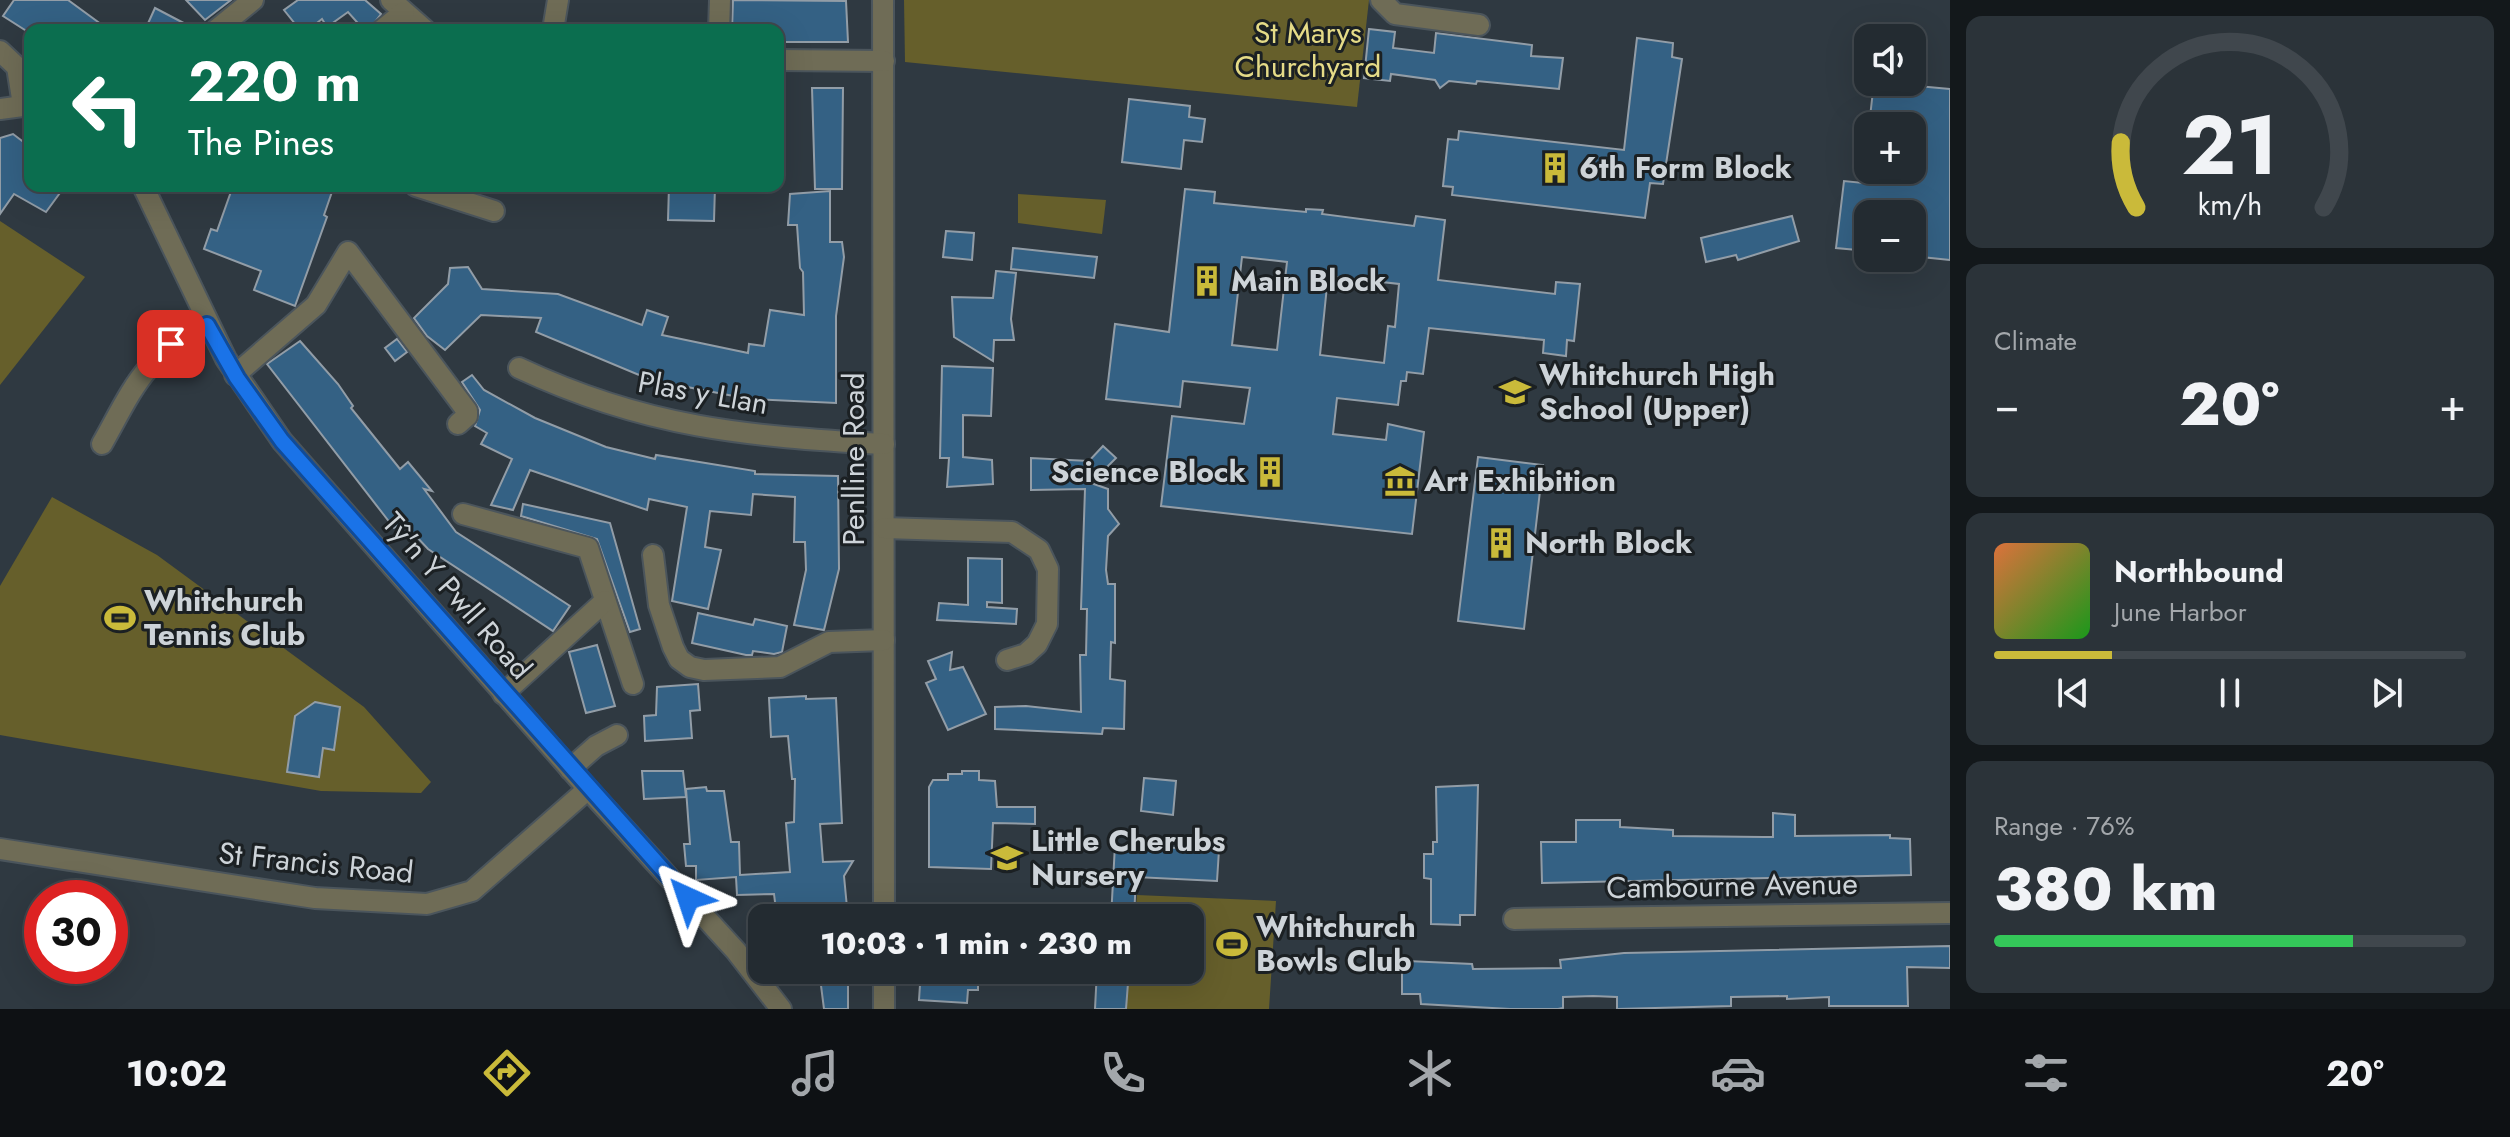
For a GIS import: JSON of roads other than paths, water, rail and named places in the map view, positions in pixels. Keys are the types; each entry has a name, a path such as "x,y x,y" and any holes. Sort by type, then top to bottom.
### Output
{"street":[{"path":"223,24 253,0"},
{"path":"554,24 558,0"},
{"path":"719,24 720,0"},
{"name":"Penlline Road","path":"883,0 884,904"},
{"path":"1381,0 1395,14 1479,25"},
{"path":"386,24 398,6 418,24"},
{"path":"0,51 17,67 24,94"},
{"path":"784,60 884,61"},
{"path":"0,109 24,105"},
{"name":"Tŷ'n Y Pwll Road","path":"146,192 207,325 235,375 282,441 503,694 736,951 781,1009"},
{"path":"435,192 494,211"},
{"path":"235,375 316,305 348,252 467,411 467,416 458,424"},
{"path":"102,444 147,365 171,344 207,325"},
{"name":"Plas y Llan","path":"519,368 576,393 660,421 758,435 884,444"},
{"path":"463,514 588,548 633,684"},
{"path":"884,528 1012,532 1039,550 1048,569 1047,624 1037,644 1026,654 1007,660"},
{"path":"653,555 663,619 679,659 690,667 704,670 780,667 829,642 884,640"},
{"path":"503,694 605,601"},
{"path":"570,769 596,746 617,735"},
{"name":"St Francis Road","path":"0,849 315,898 427,904 459,898 472,891 588,789"},
{"name":"Cambourne Avenue","path":"1514,919 1950,913"},
{"path":"884,984 884,1009"}],"place":[{"name":"6th Form Block","path":"1555,168"},
{"name":"Main Block","path":"1207,281"},
{"name":"Whitchurch High School (Upper)","path":"1515,392"},
{"name":"Science Block","path":"1270,472"},
{"name":"Art Exhibition","path":"1400,481"},
{"name":"North Block","path":"1501,543"},
{"name":"Whitchurch Tennis Club","path":"120,618"},
{"name":"Little Cherubs Nursery","path":"1007,858"},
{"name":"Whitchurch Bowls Club","path":"1232,944"}],"park label":[{"name":"St Marys Churchyard","path":"1308,50"}]}
